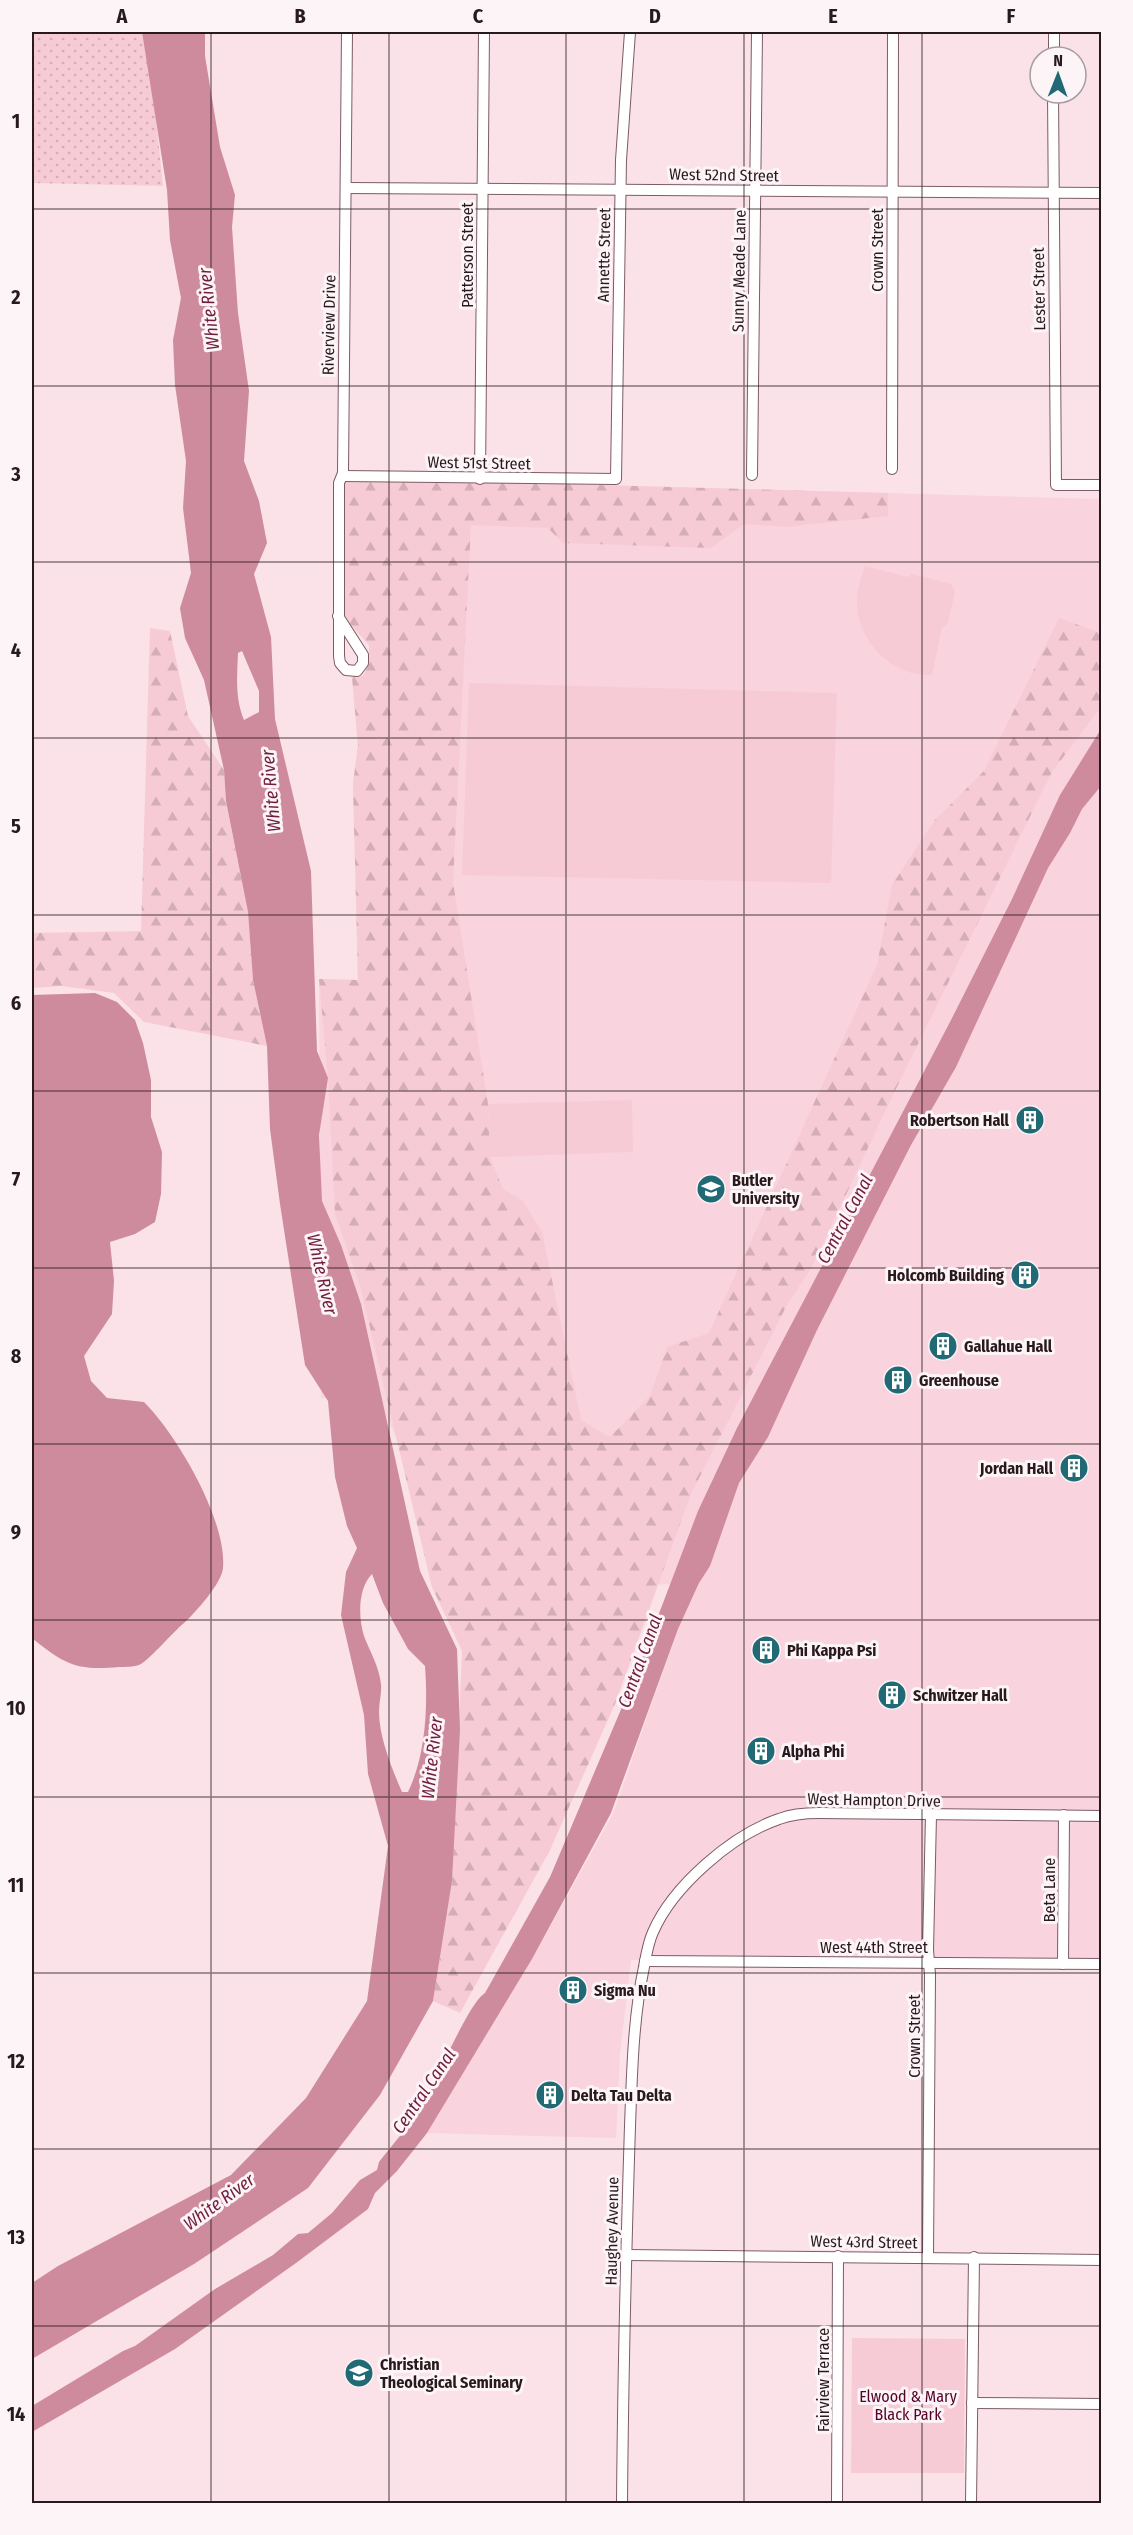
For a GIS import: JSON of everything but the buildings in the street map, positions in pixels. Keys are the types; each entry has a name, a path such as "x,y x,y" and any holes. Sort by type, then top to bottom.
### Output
{"street":[{"name":"Riverview Drive","path":"338,616 339,483 343,476 347,32"},
{"name":"Patterson Street","path":"480,479 484,32"},
{"name":"Annette Street","path":"616,479 620,189 630,32"},
{"name":"Sunny Meade Lane","path":"752,475 757,32"},
{"name":"Crown Street","path":"892,469 893,32"},
{"name":"Lester Street","path":"1053,105 1056,485 1101,485"},
{"name":"West 52nd Street","path":"346,188 1101,193"},
{"name":"West 51st Street","path":"343,476 616,479"},
{"name":"West Hampton Drive","path":"645,1961 652,1933 683,1886 740,1838 761,1826 800,1814 1101,1816"},
{"name":"Crown Street","path":"928,2257 931,1815"},
{"name":"Beta Lane","path":"1063,1964 1064,1815"},
{"name":"West 44th Street","path":"645,1961 1101,1964"},
{"name":"Haughey Avenue","path":"622,2504 631,2097 639,1994 645,1961"},
{"name":"West 43rd Street","path":"627,2255 1101,2260"},
{"name":"Fairview Terrace","path":"837,2504 838,2256"},
{"path":"971,2504 974,2257"},
{"path":"972,2403 1101,2404"}],"shaded area":[{"name":"Butler University","path":"343,478 1101,499 1101,1962 631,1960 620,2054 616,2138 427,2133 532,1959 613,1814 678,1629 699,1584 432,1587 397,1439 378,1398 321,1398 319,979 358,980 353,784 358,745 352,677 363,676 369,664 369,645 340,613"}],"green space":[{"path":"32,32 142,32 154,100 163,186 32,183"},
{"path":"343,478 888,493 888,516 786,527 744,524 711,548 563,543 548,528 471,525 453,882 488,1104 490,1157 503,1189 522,1200 542,1232 581,1420 610,1437 650,1396 667,1347 709,1333 877,965 892,885 934,821 984,771 1059,618 1101,633 1101,707 1052,772 889,1103 812,1267 787,1305 691,1494 615,1704 550,1850 460,2013 433,2001 452,1881 462,1651 432,1587 360,1286 335,1214 328,1078 319,979 358,980 353,784 358,745 352,677 363,676 369,664 369,645 340,613"},
{"path":"865,566 908,577 912,574 951,584 955,592 947,625 942,627 932,675 918,674 892,664 881,656 865,634 857,601"},
{"path":"150,628 170,631 188,716 224,770 226,801 248,912 253,980 267,1046 144,1022 114,993 62,986 32,988 32,933 141,931"},
{"path":"469,683 837,693 831,883 462,875"},
{"path":"632,1100 633,1152 490,1157 488,1104"},
{"name":"Elwood & Mary Black Park","path":"852,2338 965,2339 964,2473 851,2473"}],"water":[{"name":"White River","path":"142,32 205,32 205,56 220,147 235,195 232,227 238,313 249,391 244,461 259,501 267,543 254,574 271,637 275,719 311,871 317,1051 328,1078 319,1135 322,1201 341,1245 361,1304 420,1571 457,1649 460,1730 452,1881 433,2001 380,2095 308,2188 194,2264 32,2359 32,2283 58,2266 231,2175 306,2098 367,2001 388,1846 368,1774 364,1715 341,1615 346,1572 357,1548 347,1526 335,1477 328,1401 305,1365 270,1129 267,1046 253,980 248,912 226,801 224,770 204,680 185,638 180,608 191,573 183,508 186,461 175,385 173,340 181,298 170,240 167,190","holes":["242,651 259,691 259,712 244,720 237,687 238,653","372,1574 383,1603 408,1649 425,1666 426,1697 422,1746 408,1792 402,1792 384,1742 379,1712 380,1677 362,1628 360,1603 364,1587"]},
{"path":"1101,729 1101,786 1082,809 1048,868 956,1067 911,1145 817,1330 768,1437 739,1483 710,1566 699,1583 678,1629 611,1813 532,1959 427,2133 397,2171 375,2193 368,2209 175,2349 32,2432 32,2406 135,2346 215,2289 273,2255 298,2234 308,2233 332,2213 360,2180 377,2170 379,2162 419,2110 461,2028 478,2000 485,1993 550,1877 636,1674 698,1511 737,1428 950,1022 1012,899 1060,795"},
{"path":"95,993 117,1002 135,1020 143,1043 151,1080 151,1117 162,1152 161,1194 155,1222 135,1234 110,1242 114,1281 112,1314 84,1356 91,1381 107,1398 144,1402 185,1456 217,1526 222,1548 223,1568 218,1582 201,1605 146,1661 133,1666 104,1668 71,1664 32,1638 32,995"}],"place":[{"name":"Robertson Hall","path":"1030,1120"},
{"name":"Butler University","path":"711,1189"},
{"name":"Holcomb Building","path":"1025,1275"},
{"name":"Gallahue Hall","path":"943,1346"},
{"name":"Greenhouse","path":"898,1380"},
{"name":"Jordan Hall","path":"1074,1468"},
{"name":"Phi Kappa Psi","path":"766,1650"},
{"name":"Schwitzer Hall","path":"892,1695"},
{"name":"Alpha Phi","path":"761,1751"},
{"name":"Sigma Nu","path":"573,1990"},
{"name":"Delta Tau Delta","path":"550,2095"},
{"name":"Christian Theological Seminary","path":"359,2373"}],"water label":[{"name":"Central Canal","path":"845,1219"},
{"name":"Central Canal","path":"640,1661"},
{"name":"Central Canal","path":"424,2091"}]}
